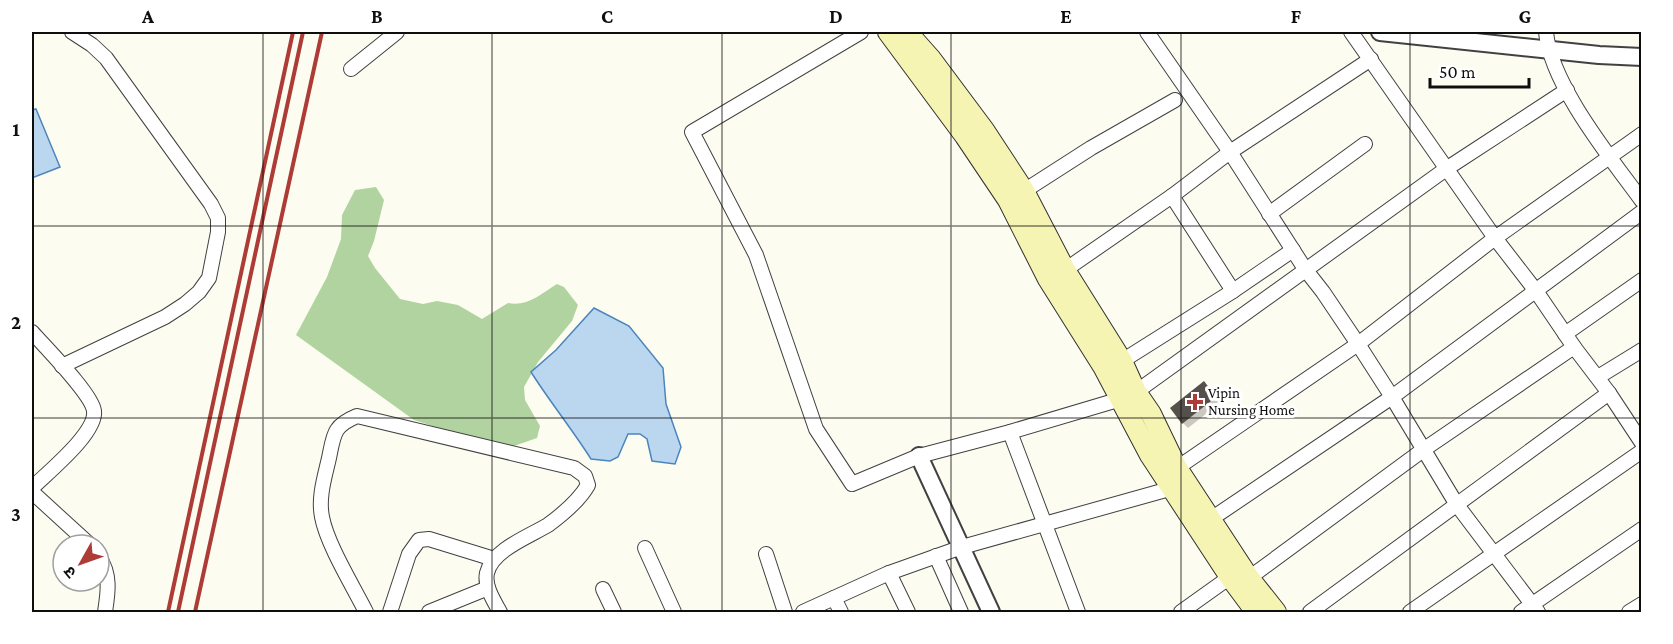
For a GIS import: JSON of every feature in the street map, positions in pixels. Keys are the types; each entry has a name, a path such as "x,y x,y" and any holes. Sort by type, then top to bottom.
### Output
{"main road":[{"path":"888,32 965,136 1008,200 1048,279 1104,368 1129,396 1151,414 1177,468 1211,519 1256,612"},
{"path":"907,32 931,58 984,129 1024,191 1065,270 1122,361 1129,396 1150,454 1239,578 1276,612"}],"street":[{"path":"62,366 165,317 186,304 209,278 218,232 218,218 211,204 105,58 92,45 72,32"},
{"path":"351,69 397,32"},
{"path":"861,32 692,132 756,255 816,429 852,484 919,456 1010,432 1129,396 1446,169 1567,90"},
{"path":"1147,32 1230,152 1305,269 1358,344 1457,505 1530,610 1641,529"},
{"path":"1352,32 1446,169 1536,291 1574,347 1609,393 1636,420 1641,443"},
{"path":"1380,32 1641,57"},
{"path":"1546,32 1550,50 1578,111 1641,201"},
{"path":"1065,270 1172,196 1230,152 1371,59"},
{"path":"1024,191 1091,148 1175,100"},
{"path":"1177,468 1358,344 1495,238 1641,134"},
{"path":"1269,214 1365,144"},
{"path":"1172,196 1233,291"},
{"path":"1211,519 1392,397 1641,212"},
{"path":"1122,361 1293,250"},
{"path":"1565,333 1641,280"},
{"path":"32,332 87,395 94,411 92,423 84,437 32,490 77,533"},
{"path":"1181,612 1239,578 1574,347"},
{"path":"1598,378 1641,350"},
{"path":"1310,612 1609,393"},
{"path":"366,612 328,537 321,516 321,496 335,430 345,421 357,416 574,468 585,476 588,485 566,511 502,552 494,560 487,574 488,588 500,612"},
{"path":"1010,432 1078,612"},
{"path":"1410,612 1641,451"},
{"path":"919,456 991,612"},
{"path":"803,612 889,573 962,547 1173,488"},
{"path":"390,612 409,554 419,540 429,539 494,560"},
{"path":"645,548 674,612"},
{"path":"766,554 785,612"},
{"path":"936,556 961,612"},
{"path":"889,573 908,612"},
{"path":"429,612 488,588"},
{"path":"603,589 614,612"},
{"path":"105,612 108,593"},
{"path":"834,598 841,612"},
{"path":"1629,612 1641,604"}],"green space":[{"path":"376,187 384,200 368,256 400,299 423,304 437,301 458,305 482,319 508,303 528,301 557,284 564,287 578,305 572,321 538,362 524,387 525,400 540,426 537,438 511,447 463,436 414,420 296,335 327,277 341,239 342,215 355,190"}],"water":[{"path":"36,109 60,167 32,178 32,110"},
{"path":"594,308 629,326 663,368 666,404 681,447 675,464 652,461 647,439 640,434 628,434 618,457 610,461 591,459 531,372 556,350"}],"building":[{"path":"1204,381 1216,397 1182,424 1170,408"}],"railway":[{"path":"168,612 293,32"},
{"path":"178,612 303,32"},
{"path":"195,612 322,32"}],"place":[{"name":"Vipin Nursing Home","path":"1195,402"}]}
